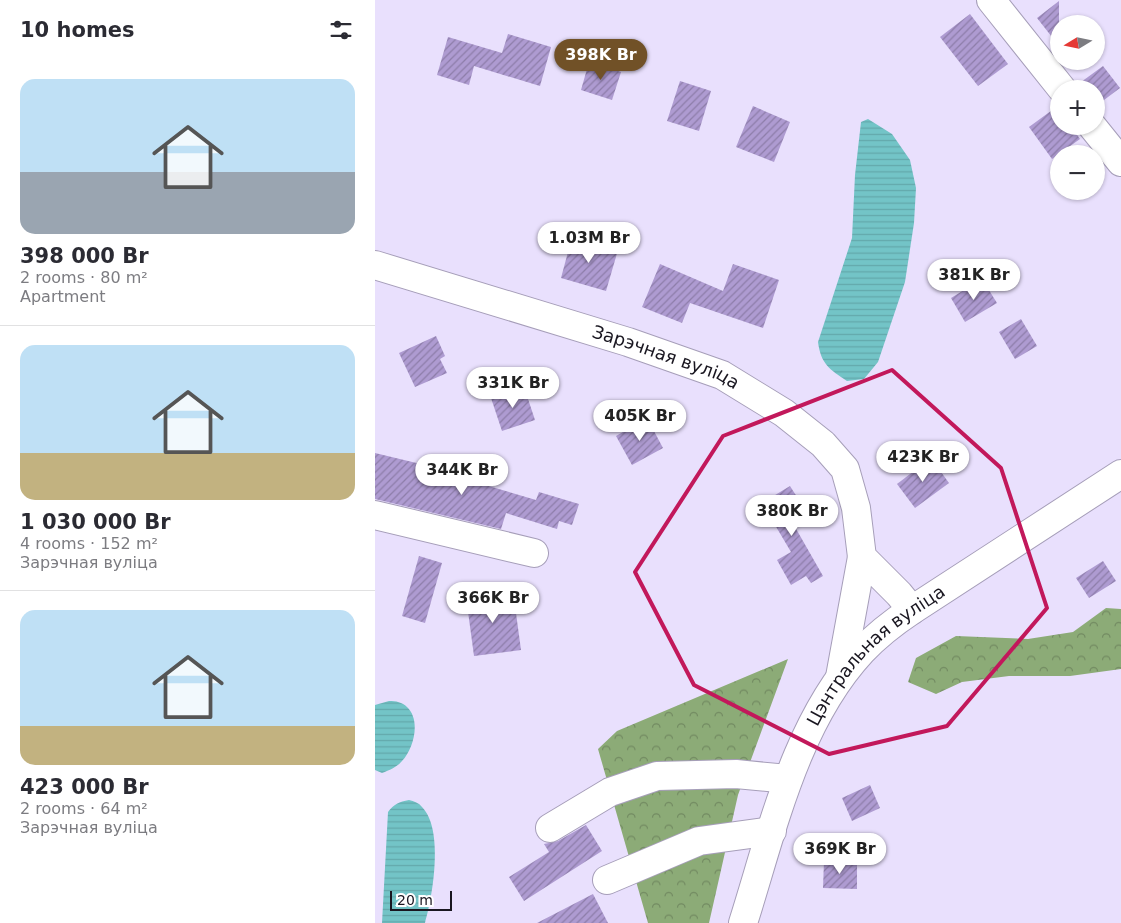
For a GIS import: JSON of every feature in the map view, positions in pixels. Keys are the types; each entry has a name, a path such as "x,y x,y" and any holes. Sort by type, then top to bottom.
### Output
{"street":[{"path":"1004,4 1056,80"},
{"path":"1099,135 1121,162"},
{"name":"Зарэчная вуліца","path":"375,265 628,342 722,375 784,413 823,444 845,469 856,508 862,558 840,677"},
{"name":"Цэнтральная вуліца","path":"743,923 788,779 811,726 840,677 883,630 1121,474"},
{"path":"375,515 534,552"},
{"path":"862,558 899,594 911,610"},
{"path":"551,828 610,792 657,776 736,774 788,779"},
{"path":"607,880 699,841 772,831"}],"highlighted area":[{"path":"892,370 1001,468 1047,608 947,726 829,754 694,685 635,572 723,436"}],"green space":[{"path":"1106,608 1121,609 1121,669 1070,676 1009,676 962,682 936,694 908,682 916,658 956,636 1028,639 1073,632"},
{"path":"788,659 738,795 709,923 648,923 598,749 617,731"}],"shaded area":[{"path":"868,119 892,134 910,160 916,188 914,223 905,282 878,362 864,379 847,381 835,373 824,361 818,342 852,238 855,175 861,122"},
{"path":"389,701 403,704 407,707 414,719 415,726 413,742 402,761 382,773 375,770 375,705"},
{"path":"409,800 416,802 422,807 429,817 433,831 435,863 428,911 425,923 382,923 388,812 397,804"}],"building":[{"path":"1059,1 1059,15 1050,15 1050,35 1037,18"},
{"path":"970,14 1008,64 978,86 940,37"},
{"path":"508,34 551,47 540,86 474,66 469,85 437,75 448,37 502,53"},
{"path":"589,62 621,72 612,100 581,90"},
{"path":"1105,69 1120,88 1105,99 1105,80 1084,80 1098,70"},
{"path":"680,81 711,91 699,131 667,121"},
{"path":"753,106 790,122 774,162 736,147"},
{"path":"1050,112 1050,135 1077,135 1080,139 1072,145 1050,145 1050,156 1029,127"},
{"path":"572,237 618,250 606,291 561,278"},
{"path":"660,264 723,291 733,264 779,280 763,328 690,303 682,323 642,307"},
{"path":"982,279 997,303 965,322 951,298"},
{"path":"1021,319 1037,346 1015,359 999,332"},
{"path":"436,336 445,356 440,359 447,373 415,387 399,353"},
{"path":"524,387 535,420 502,431 491,398"},
{"path":"647,418 663,448 632,465 616,436"},
{"path":"375,453 462,474 461,478 536,500 539,492 579,504 572,525 559,521 557,529 506,513 501,529 375,499"},
{"path":"931,458 949,483 915,508 897,484"},
{"path":"790,486 806,511 791,520 823,576 811,583 806,576 791,585 777,560 791,552 762,503"},
{"path":"419,556 442,563 425,623 402,616"},
{"path":"1103,561 1116,581 1089,598 1076,578"},
{"path":"513,591 521,650 474,656 466,597"},
{"path":"870,785 880,808 852,821 842,798"},
{"path":"586,825 602,851 524,901 509,877 549,852 544,844 558,841"},
{"path":"824,861 857,862 857,889 823,888"},
{"path":"593,894 608,923 537,923"}]}
